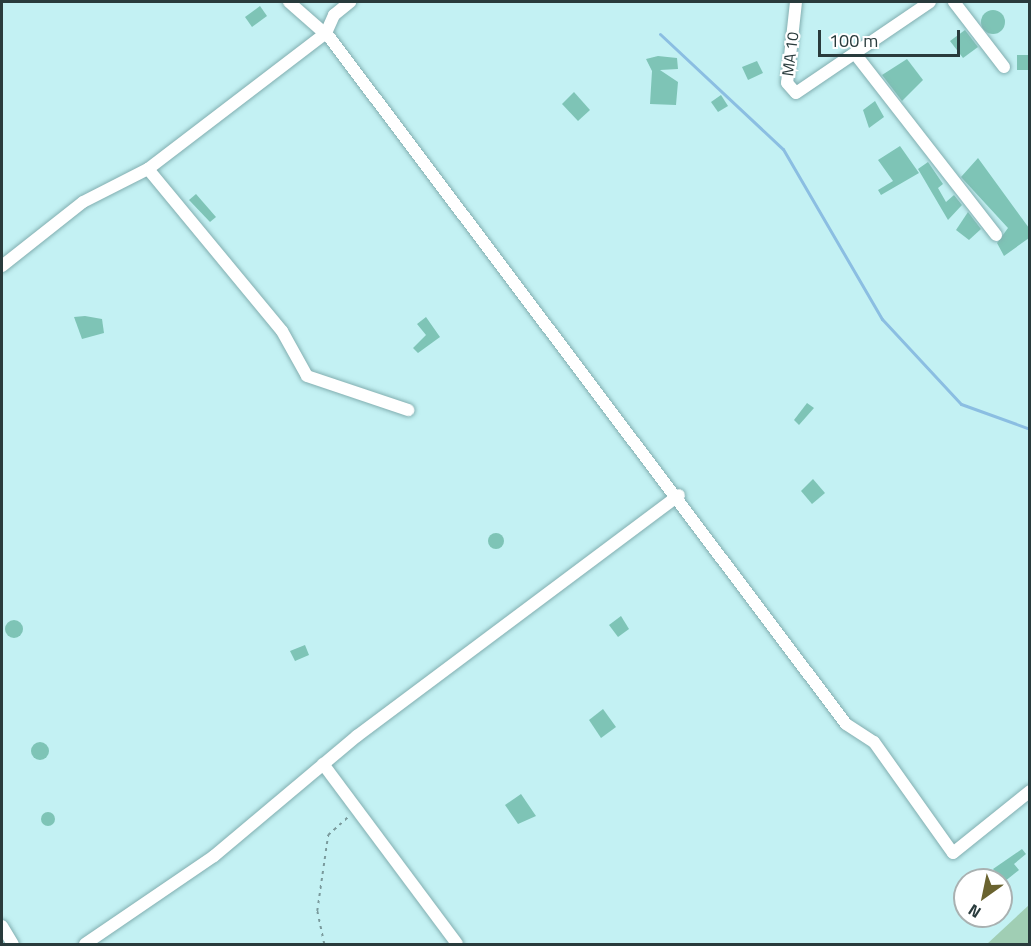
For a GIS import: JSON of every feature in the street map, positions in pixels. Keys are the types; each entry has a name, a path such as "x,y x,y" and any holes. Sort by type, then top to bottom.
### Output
{"street":[{"path":"290,2 326,33 679,495 846,724 874,742 953,853 1029,791"},
{"path":"2,266 83,202 148,169 326,33 334,15 350,2"},
{"name":"MA 10","path":"796,2 787,83 794,92 804,89 856,55"},
{"path":"930,2 856,55 996,235"},
{"path":"954,2 1004,67"},
{"path":"148,169 282,331 307,375 408,410"},
{"path":"85,945 214,856 323,764 679,495"},
{"path":"323,764 457,945"},
{"path":"2,926 13,945"}],"path":[{"path":"324,945 317,911 328,835 358,811"}],"green space":[{"path":"1029,905 1029,944 987,944 1004,928 1013,928 1013,920"}],"building":[{"path":"260,6 267,16 252,27 245,17"},
{"path":"993,10 998,11 1004,17 1004,27 998,33 993,34 988,33 982,27 981,22 982,17 988,11"},
{"path":"965,30 978,47 963,58 950,41"},
{"path":"1017,55 1029,55 1029,70 1017,70"},
{"path":"658,56 677,58 678,69 660,70 678,82 676,105 650,104 652,71 646,59"},
{"path":"907,59 923,80 902,101 882,75"},
{"path":"757,61 763,73 748,80 742,67"},
{"path":"574,92 590,110 578,121 562,104"},
{"path":"721,95 728,106 718,112 711,102"},
{"path":"875,101 884,117 869,128 863,110"},
{"path":"900,146 919,173 881,195 878,190 893,181 878,160"},
{"path":"978,158 1029,228 1029,238 1004,256 997,243 1008,228 961,177"},
{"path":"928,162 943,184 938,188 946,202 954,195 962,205 948,220 918,169"},
{"path":"196,194 216,217 210,222 189,200"},
{"path":"968,212 981,229 969,240 956,230"},
{"path":"74,317 102,319 104,333 82,339"},
{"path":"426,317 440,337 418,353 413,348 426,335 417,324"},
{"path":"807,403 814,408 799,425 794,420"},
{"path":"813,479 825,493 812,504 801,491"},
{"path":"493,533 499,533 504,541 502,547 493,549 488,544 488,538"},
{"path":"621,616 629,629 618,637 609,625"},
{"path":"10,620 18,620 23,625 21,636 10,638 5,633 5,625"},
{"path":"305,645 309,655 295,661 290,651"},
{"path":"603,709 616,727 601,738 589,720"},
{"path":"40,742 46,745 49,751 46,757 40,760 34,757 31,751 34,745"},
{"path":"521,794 536,816 518,824 505,805"},
{"path":"45,812 51,812 55,819 51,826 45,826 41,822 41,816"},
{"path":"1022,849 1026,854 1014,864 1019,870 1013,875 1013,868 994,868"}],"waterway":[{"path":"660,34 783,149 882,319 961,404 1030,429"}]}
